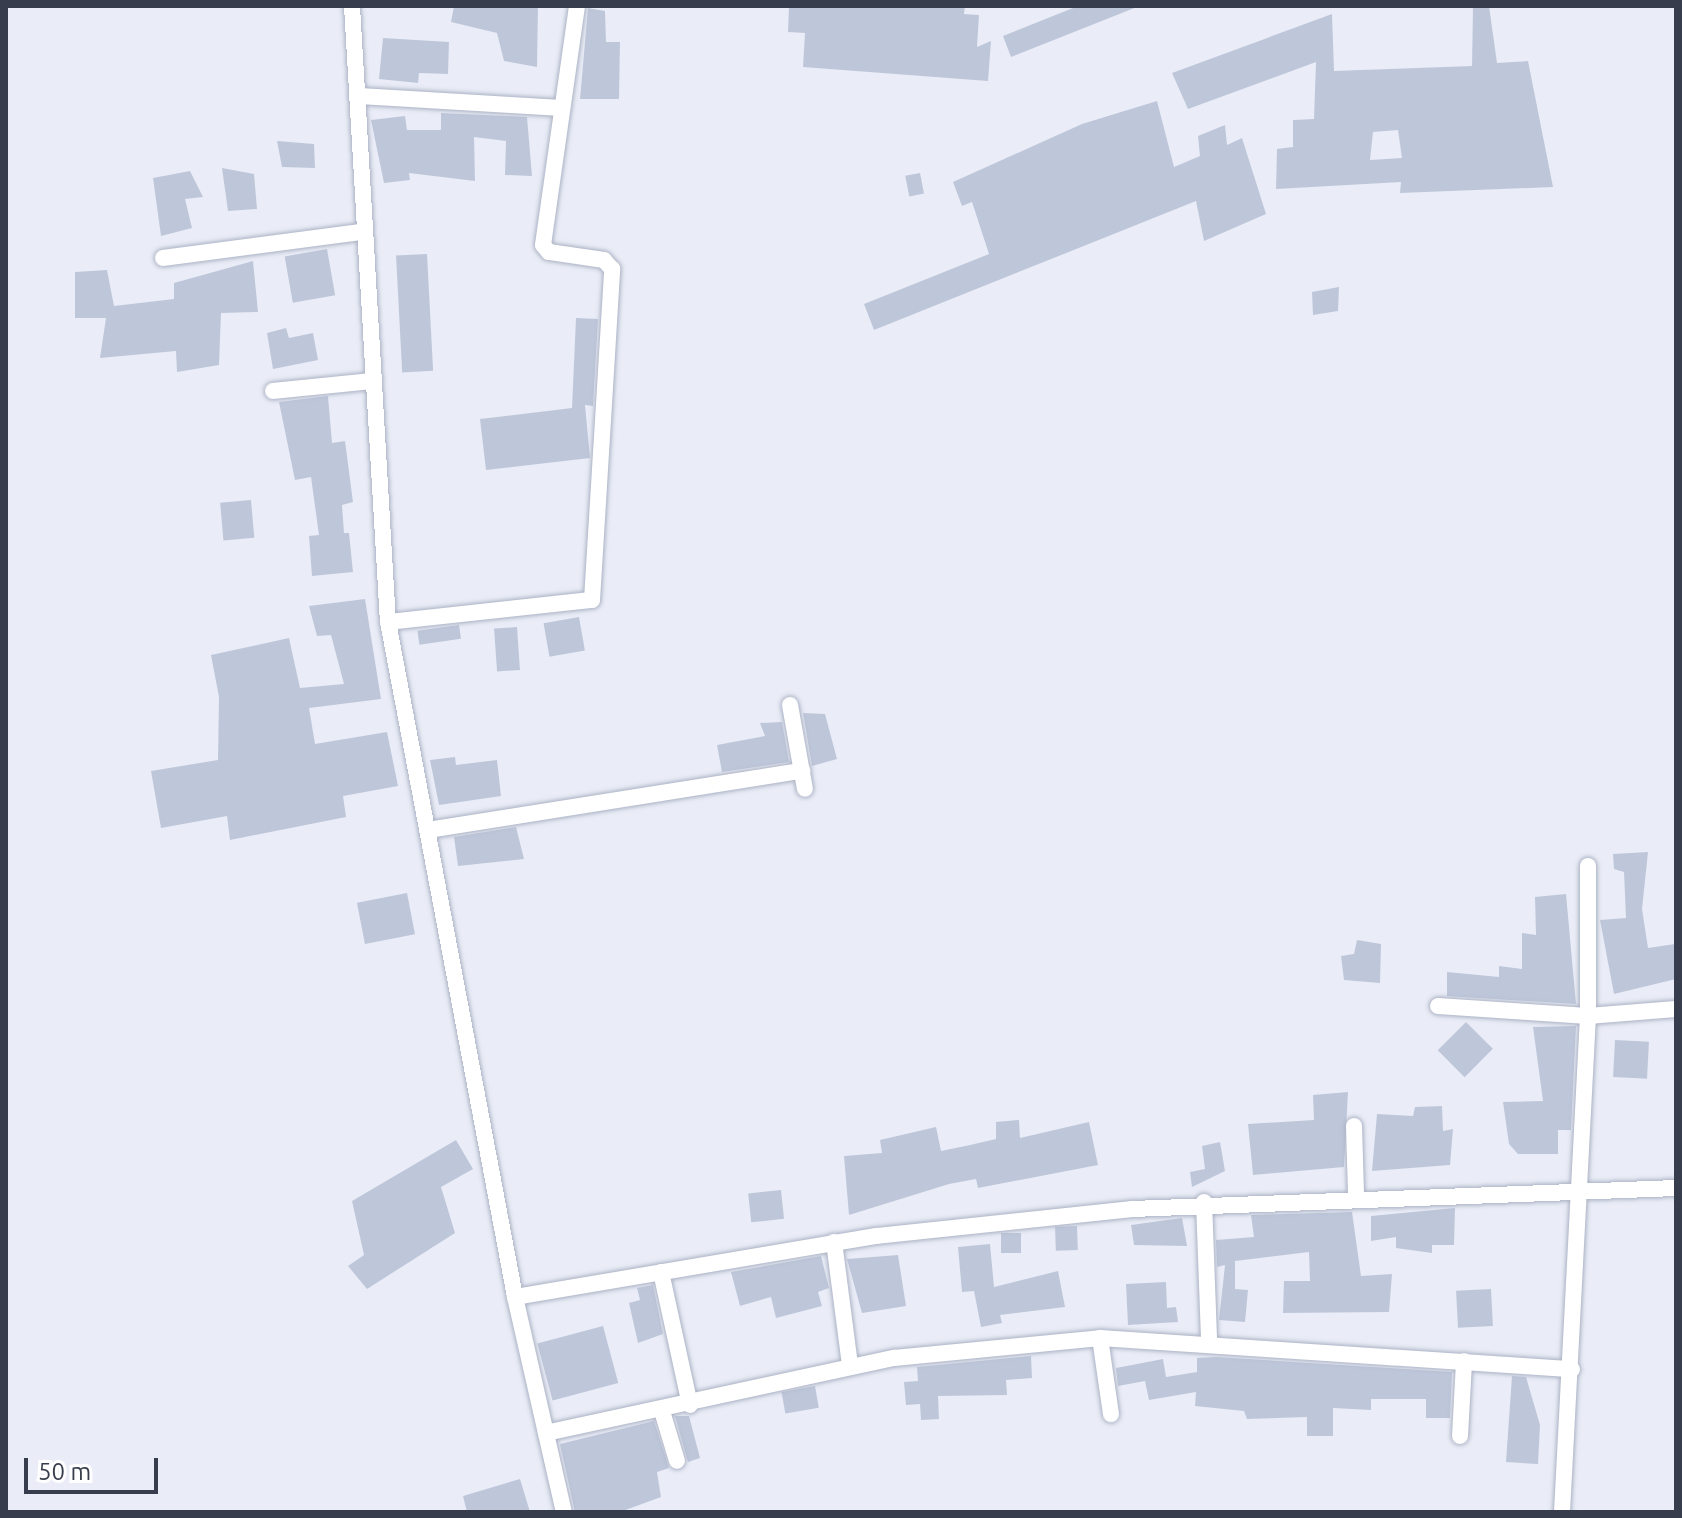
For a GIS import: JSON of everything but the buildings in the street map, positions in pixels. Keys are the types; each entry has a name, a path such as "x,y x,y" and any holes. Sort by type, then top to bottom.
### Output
{"street":[{"path":"352,6 359,96 360,232 388,622 515,1297 564,1512"},
{"path":"388,622 592,600 612,269 604,260 544,248 577,6"},
{"path":"359,96 562,108"},
{"path":"163,258 360,232"},
{"path":"273,391 371,381"},
{"path":"790,705 805,789"},
{"path":"428,830 802,771"},
{"path":"1562,1512 1572,1369 1576,1190 1588,1016 1588,866"},
{"path":"1438,1006 1588,1016 1676,1009"},
{"path":"1354,1126 1356,1195"},
{"path":"515,1297 834,1242 1204,1202 1356,1195 1676,1188"},
{"path":"1204,1202 1209,1341"},
{"path":"834,1242 850,1366"},
{"path":"661,1272 690,1405"},
{"path":"546,1433 690,1405 850,1366 971,1346 1100,1338 1209,1341 1572,1369"},
{"path":"1100,1338 1111,1414"},
{"path":"1460,1436 1464,1361"},
{"path":"662,1411 677,1461"}]}
